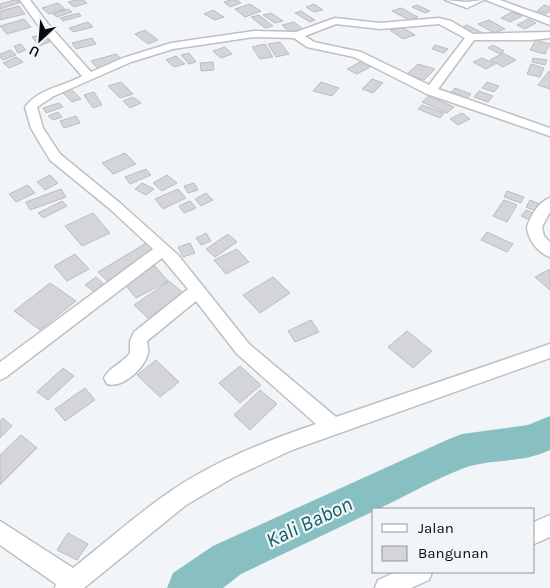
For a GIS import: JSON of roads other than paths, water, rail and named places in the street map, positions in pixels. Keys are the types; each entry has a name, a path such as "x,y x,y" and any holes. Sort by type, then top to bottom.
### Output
{"street":[{"path":"25,0 44,26 89,78"},
{"path":"450,0 466,5 478,0"},
{"path":"491,0 550,22"},
{"path":"333,427 243,349 198,290 163,250 115,206 55,157 38,128 31,107 41,98 83,82 127,60 171,46 216,38 254,34 297,35 335,22 380,26 433,21 447,23 471,37 531,37 550,35"},
{"path":"297,35 311,45 357,54 431,91 550,132"},
{"path":"431,91 471,37"},
{"path":"550,203 539,215 534,227 534,235 550,251"},
{"path":"0,372 163,250"},
{"path":"113,378 136,359 139,351 138,340 140,337 198,290"},
{"path":"0,532 69,585 179,498 227,470 287,443 550,351"},
{"path":"535,533 550,526"},
{"path":"386,588 419,573"}],"waterway":[{"name":"Kali Babon","path":"188,588 227,560 462,451 531,441 550,432"}]}
